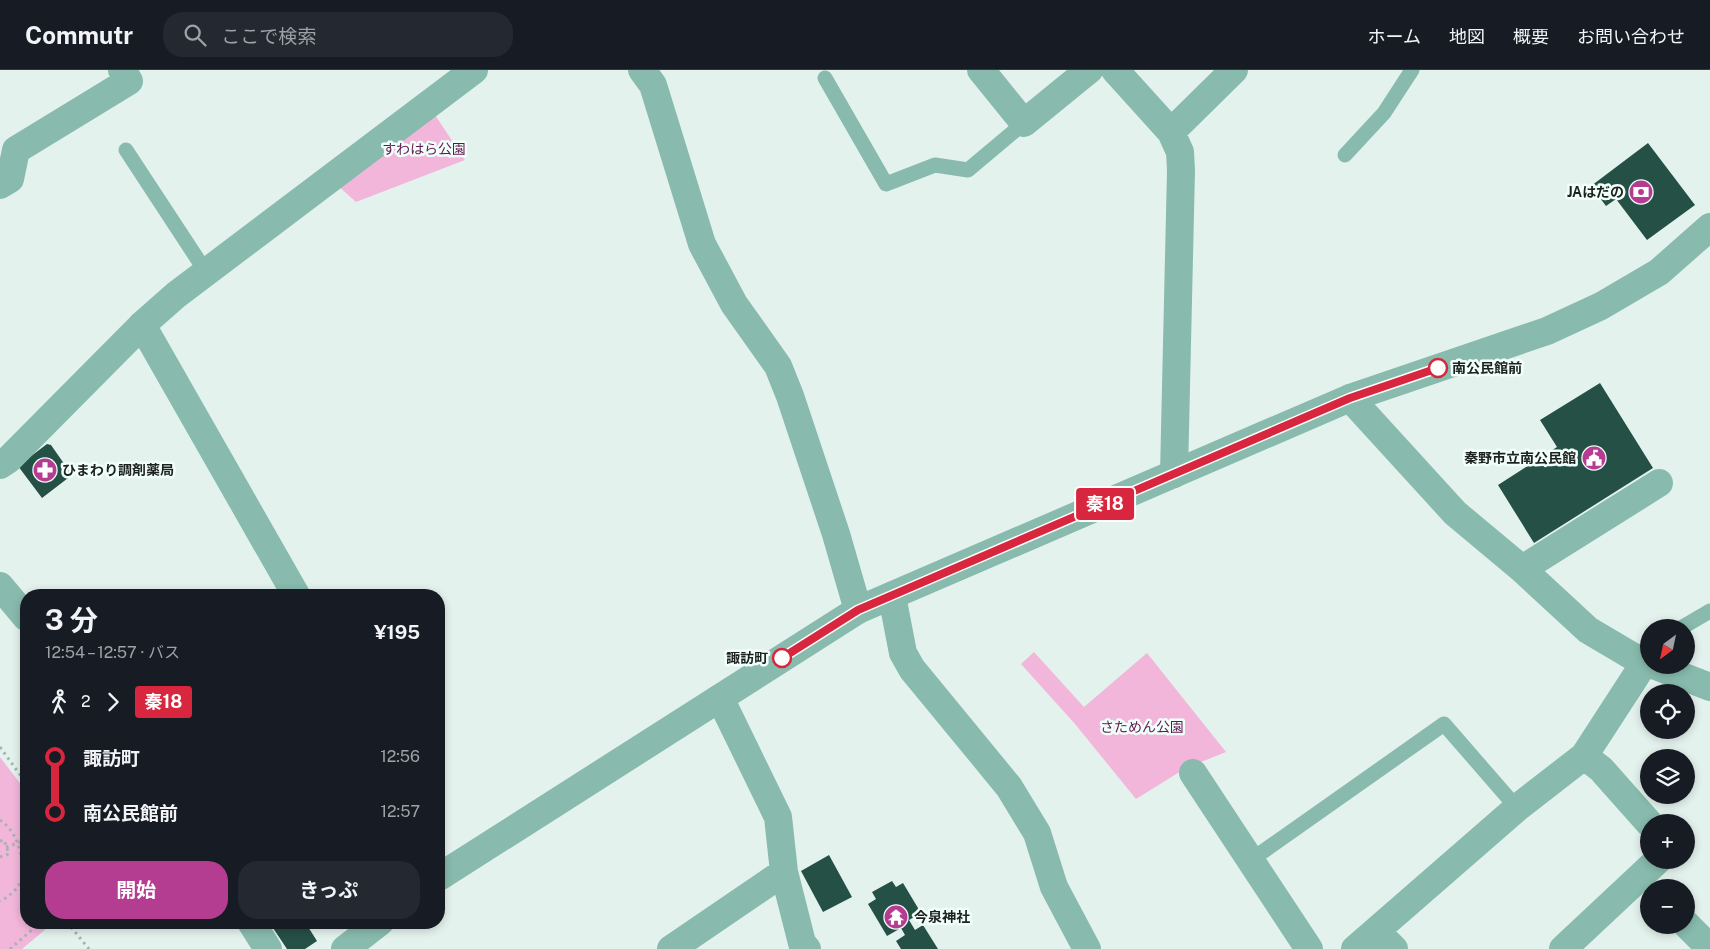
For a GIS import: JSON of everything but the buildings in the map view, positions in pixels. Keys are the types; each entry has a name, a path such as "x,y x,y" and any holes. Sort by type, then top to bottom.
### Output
{"street":[{"path":"4,170 16,150 129,81 122,70"},
{"path":"642,70 653,85 702,244 734,304 778,366 790,396 836,534 858,610"},
{"path":"981,70 1024,123 1089,70"},
{"path":"1115,70 1172,132 1180,152 1174,474"},
{"path":"1172,132 1234,70"},
{"path":"0,465 9,459 142,325 176,295 460,74"},
{"path":"445,869 858,610 1350,398 1548,331 1600,306 1659,272 1710,227"},
{"path":"142,325 293,589"},
{"path":"1350,398 1455,513 1522,569 1588,630 1640,656"},
{"path":"1522,569 1659,483"},
{"path":"0,586 20,610"},
{"path":"892,596 903,653 912,669 1009,787 1037,833 1054,887 1087,949"},
{"path":"1355,949 1385,940 1517,808 1584,756 1640,666"},
{"path":"1681,674 1710,687"},
{"path":"720,698 778,817 784,872 802,942 807,949"},
{"path":"1584,756 1601,769 1641,814"},
{"path":"1193,773 1309,949"},
{"path":"671,949 784,872"},
{"path":"1564,949 1650,875"},
{"path":"255,929 268,949"},
{"path":"345,949 371,929"},
{"path":"1695,933 1710,948"}],"lane":[{"path":"1345,155 1384,113 1412,70"},
{"path":"825,78 886,184 935,165 968,170 1024,123"},
{"path":"126,150 206,272"},
{"path":"1695,620 1710,611"},
{"path":"1251,860 1444,724 1517,808"}],"path":[{"path":"0,747 20,775"},
{"path":"0,820 7,825 18,842 20,852"},
{"path":"0,842 4,840 9,854 0,857"},
{"path":"6,847 18,842"},
{"path":"0,901 11,895 20,881"},
{"path":"10,949 33,929"},
{"path":"73,929 89,949"}],"green space":[{"name":"すわはら公園","path":"433,112 465,160 356,202 336,184"},
{"name":"さためん公園","path":"1034,652 1084,707 1147,653 1226,752 1186,768 1136,799 1075,724 1021,664"},
{"path":"0,757 20,783 20,929 46,929 22,949 0,949"}],"bus line":[{"name":"秦18","path":"782,658 858,610 1350,398 1438,368"}],"place":[{"name":"JAはだの","path":"1641,192"},
{"name":"南公民館前","path":"1438,368"},
{"name":"秦野市立南公民館","path":"1594,458"},
{"name":"ひまわり調剤薬局","path":"45,470"},
{"name":"諏訪町","path":"782,658"},
{"name":"今泉神社","path":"896,917"}]}
